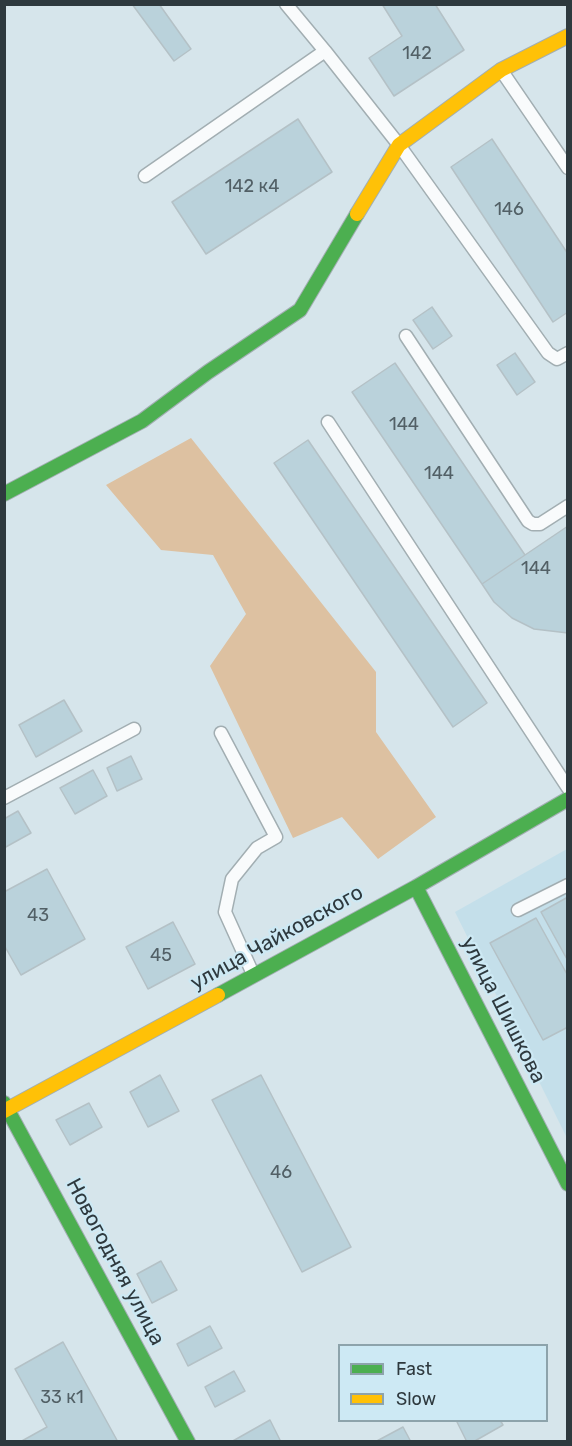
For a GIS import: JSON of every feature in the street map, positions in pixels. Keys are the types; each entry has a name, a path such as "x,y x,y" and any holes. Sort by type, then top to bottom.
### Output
{"street":[{"path":"4,494 142,420 300,310 399,145 501,70 567,36"},
{"name":"улица Чайковского","path":"6,1108 254,975 567,800"},
{"name":"улица Шишкова","path":"416,886 567,1184"},
{"name":"Новогодняя улица","path":"6,1108 188,1442"}],"lane":[{"path":"285,4 399,145 548,353 557,359 567,353"},
{"path":"145,176 325,51"},
{"path":"501,70 567,168"},
{"path":"406,336 528,521 532,524 540,524 567,506"},
{"path":"328,422 567,788"},
{"path":"4,798 134,729"},
{"path":"221,733 276,837 257,848 232,879 225,912 254,975"},
{"path":"518,910 567,885"}],"shaded area":[{"path":"191,438 376,672 376,732 436,817 378,859 342,817 293,838 210,666 246,614 213,555 161,550 106,485"},
{"path":"567,849 567,1138 455,912"}],"building":[{"path":"132,4 159,4 191,49 174,61"},
{"path":"382,4 435,4 464,50 394,96 369,58 402,36"},
{"path":"298,119 332,172 206,254 172,202"},
{"path":"492,139 568,254 568,312 553,322 451,167"},
{"path":"432,307 452,336 433,349 413,320"},
{"path":"515,353 535,382 517,395 497,365"},
{"path":"395,363 525,555 482,584 352,392"},
{"path":"308,440 487,703 453,727 274,463"},
{"path":"568,526 568,633 534,629 512,618 494,602 482,584"},
{"path":"64,700 82,731 36,757 19,725"},
{"path":"131,756 142,779 117,791 107,768"},
{"path":"93,770 107,796 75,814 60,788"},
{"path":"18,811 31,833 4,848 4,819"},
{"path":"47,869 85,939 21,975 4,945 4,892"},
{"path":"568,897 568,961 541,912"},
{"path":"536,918 568,976 568,1027 543,1040 490,943"},
{"path":"173,922 195,964 148,989 126,947"},
{"path":"160,1075 179,1111 148,1127 130,1092"},
{"path":"261,1075 351,1247 302,1272 212,1100"},
{"path":"89,1103 102,1127 70,1145 56,1120"},
{"path":"161,1261 177,1290 152,1303 137,1274"},
{"path":"210,1326 222,1348 188,1366 177,1344"},
{"path":"63,1342 118,1442 20,1442 47,1427 15,1369"},
{"path":"234,1371 245,1391 215,1407 205,1387"},
{"path":"270,1420 281,1442 231,1442"},
{"path":"457,1422 501,1422 503,1425 473,1442 467,1442"},
{"path":"403,1427 411,1442 375,1442"}],"traffic: fast":[{"path":"4,494 142,421 208,372 300,310 357,214"},
{"path":"218,995 416,887 568,799"},
{"path":"416,887 568,1184"},
{"path":"4,1103 188,1442"}],"traffic: slow":[{"path":"357,214 399,145 501,70 568,36"},
{"path":"4,1111 218,995"}]}
